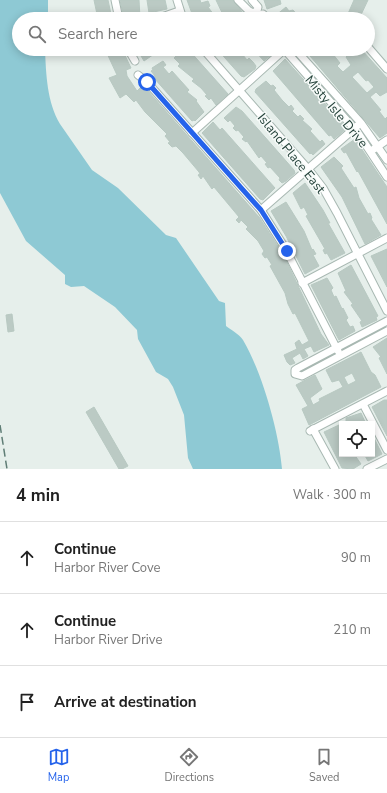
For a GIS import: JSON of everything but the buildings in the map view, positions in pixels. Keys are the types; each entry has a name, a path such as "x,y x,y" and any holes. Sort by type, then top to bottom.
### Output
{"street":[{"path":"115,0 118,12"},
{"path":"176,12 179,11 177,0"},
{"path":"238,0 251,12"},
{"path":"252,0 258,7 257,11 255,12"},
{"path":"375,55 387,69"},
{"path":"132,56 135,61"},
{"name":"Island Place East","path":"209,56 309,170 329,200 387,311"},
{"path":"192,133 278,56"},
{"name":"Misty Isle Drive","path":"291,56 354,129 387,177"},
{"name":"Misty Isle Drive","path":"301,56 361,123 387,160"},
{"path":"138,74 147,82 261,210 287,252 340,355"},
{"path":"261,210 309,170 361,123"},
{"path":"371,152 387,140"},
{"path":"302,283 387,238"},
{"path":"387,321 298,368 295,370 295,374 302,376 387,331"},
{"path":"334,469 312,430 387,391"},
{"path":"363,404 387,450"},
{"path":"367,469 387,459"}],"water":[{"path":"0,0 48,0 48,12 12,12 12,56 45,56 48,88 52,107 60,124 92,170 118,188 166,235 176,238 219,301 225,303 226,326 243,340 257,368 263,385 273,420 282,469 193,469 188,458 184,415 173,387 168,379 156,372 138,339 137,330 115,307 84,286 71,287 65,284 65,275 26,241 0,193"}],"railway":[{"path":"0,425 7,469"}],"route":[{"path":"147,82 261,210 287,251"}]}
